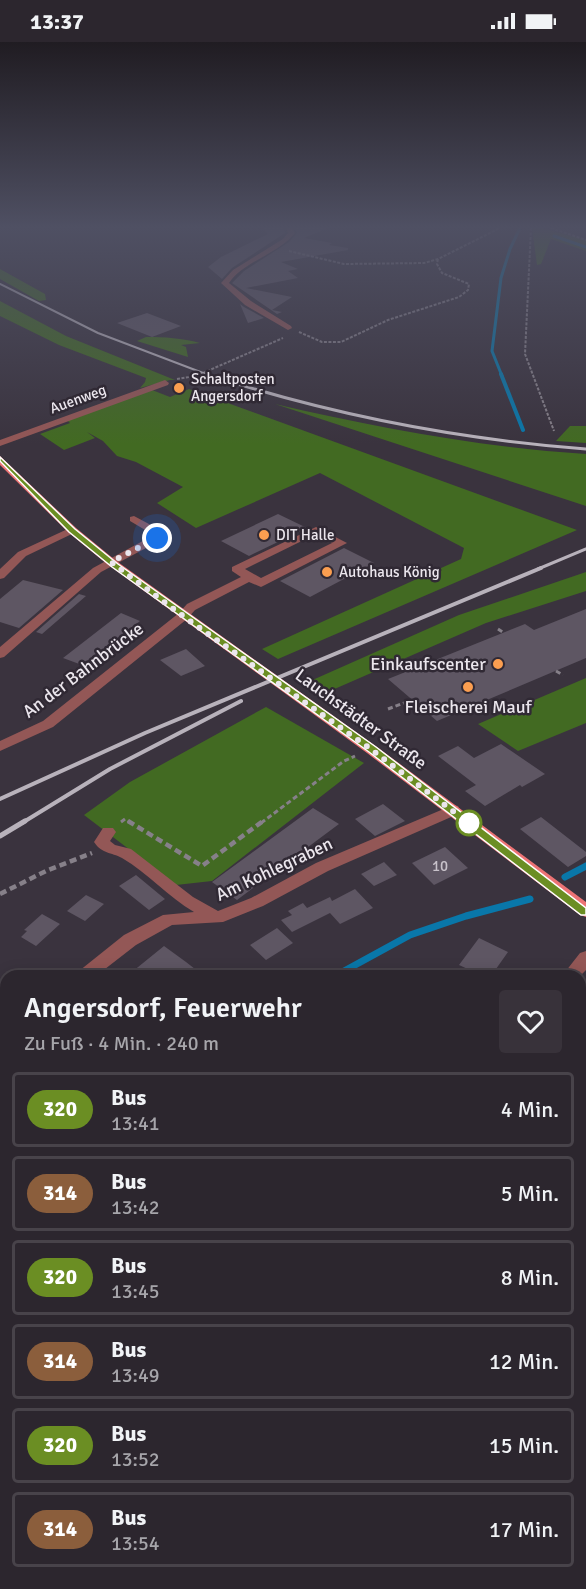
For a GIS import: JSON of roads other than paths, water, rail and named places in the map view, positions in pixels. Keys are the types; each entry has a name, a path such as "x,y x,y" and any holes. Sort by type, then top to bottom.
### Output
{"main road":[{"name":"Lauchstädter Straße","path":"0,459 72,530 111,562 372,750 586,911"}],"street":[{"path":"245,300 288,328"},
{"name":"Auenweg","path":"0,443 165,383"},
{"path":"0,654 97,570 157,538 158,533 134,519"},
{"path":"0,576 22,554 72,530"},
{"path":"316,530 341,543 261,583 249,577 236,569 316,530"},
{"name":"An der Bahnbrücke","path":"0,747 48,724 183,616 191,607 249,577"},
{"name":"Am Kohlegraben","path":"92,970 130,940 169,919 217,918 257,902 322,867 453,810"},
{"path":"108,832 102,842 110,849 126,853 187,901 217,918"},
{"path":"575,970 586,958"}],"waterway":[{"path":"498,300 492,351 502,376"},
{"path":"501,374 523,430"},
{"path":"565,877 586,866"},
{"path":"346,970 410,935 466,916 530,899"}],"railway":[{"path":"32,300 98,333 211,376"},
{"path":"206,374 300,402 394,423 489,439 586,449"},
{"path":"538,569 586,549"},
{"path":"0,799 145,733 541,568"},
{"path":"22,823 110,769 241,701"},
{"path":"0,836 25,821"}],"place":[{"name":"Schaltposten Angersdorf","path":"179,388"},
{"name":"DIT Halle","path":"264,535"},
{"name":"Autohaus König","path":"327,572"},
{"name":"Einkaufscenter","path":"498,664"},
{"name":"Fleischerei Mauf","path":"468,687"}]}
